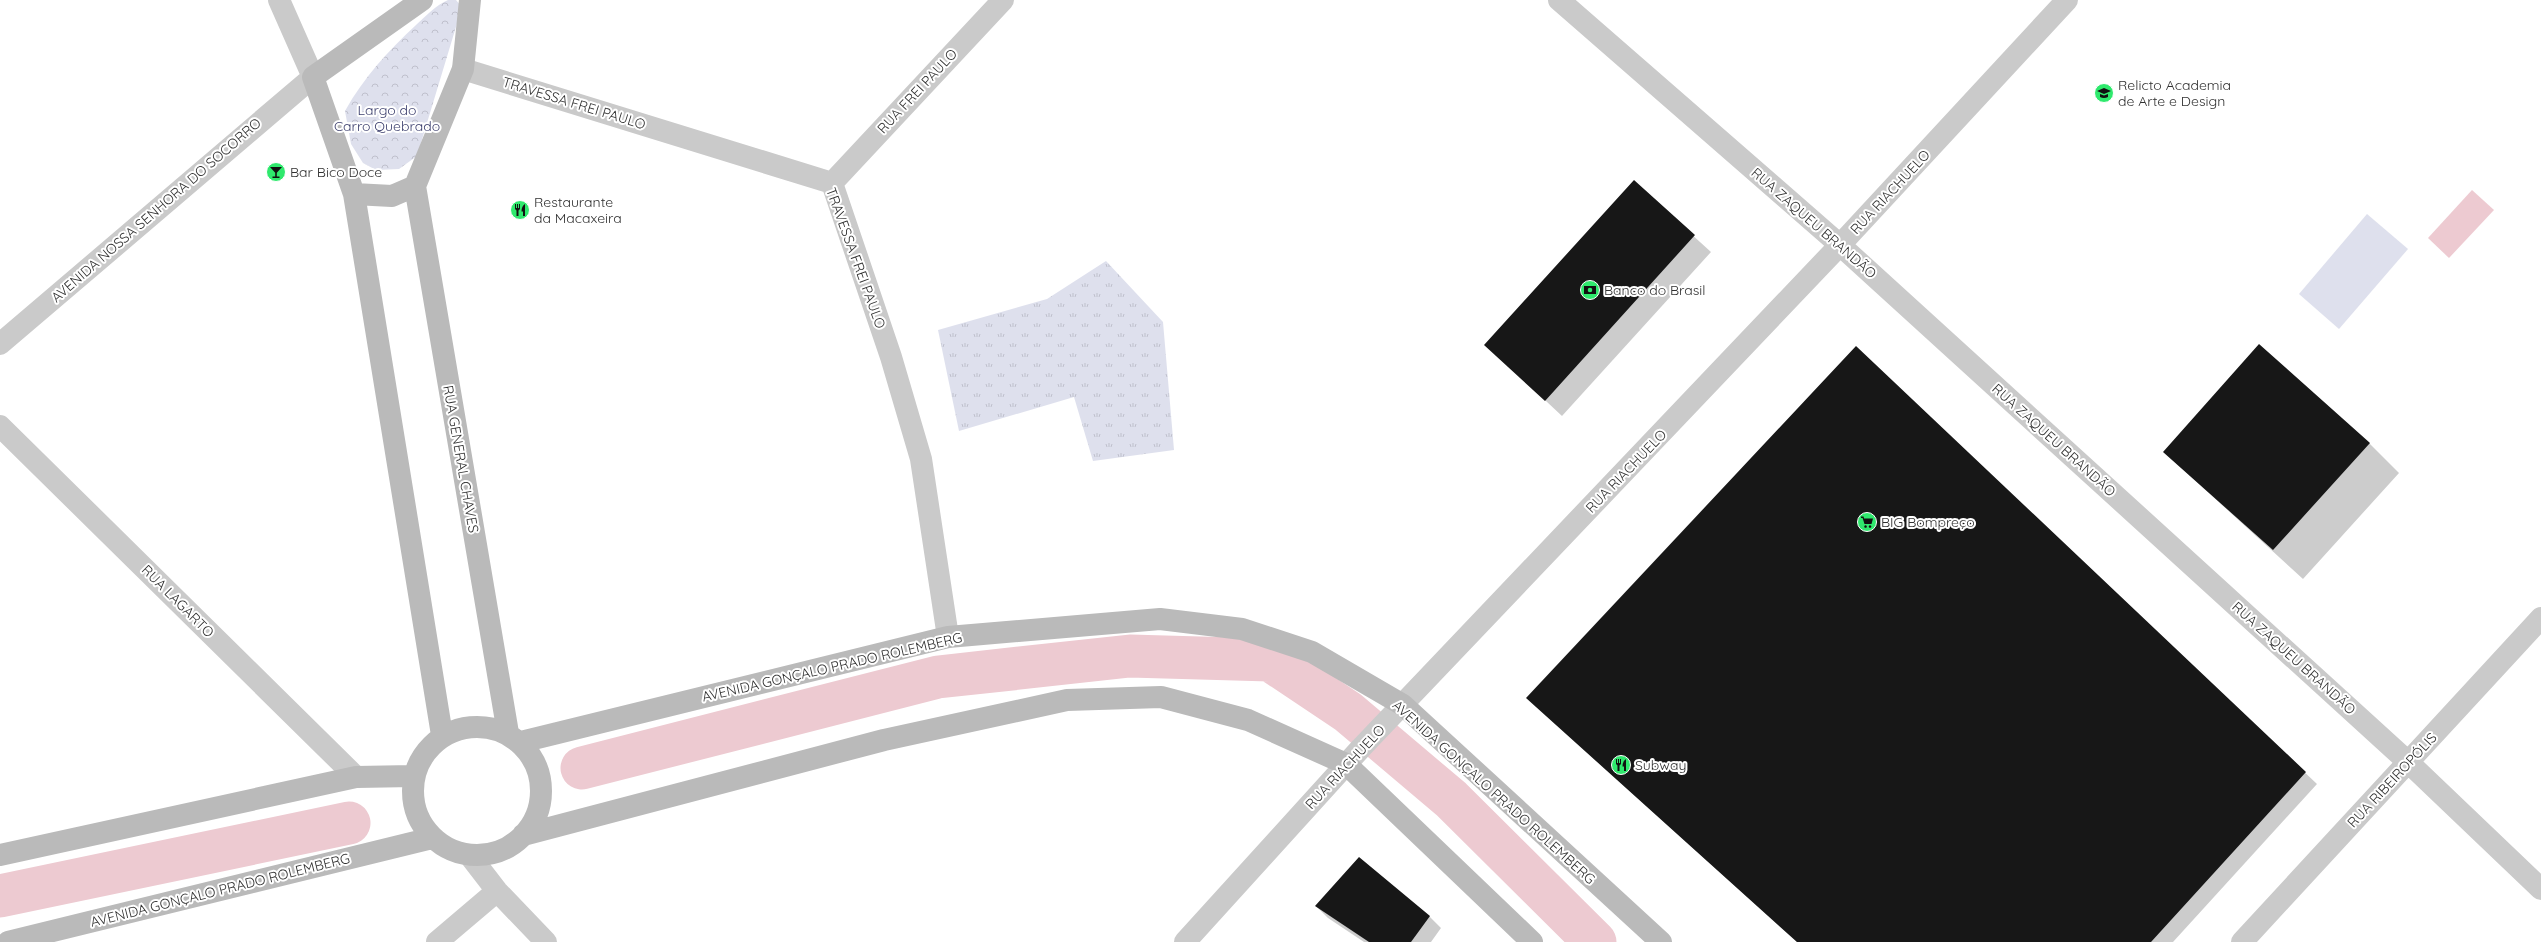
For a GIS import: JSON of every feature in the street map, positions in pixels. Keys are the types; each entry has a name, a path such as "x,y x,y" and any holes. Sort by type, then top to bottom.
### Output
{"street":[{"path":"279,0 312,77 354,194 442,735"},
{"path":"312,77 422,0"},
{"path":"354,194 392,196 415,186 463,69 470,0"},
{"name":"RUA FREI PAULO","path":"832,183 1003,0"},
{"name":"RUA ZAQUEU BRANDÃO","path":"1559,0 1840,245 2408,762 2541,889"},
{"name":"RUA RIACHUELO","path":"1185,942 1346,764 1840,245 2067,0"},
{"name":"TRAVESSA FREI PAULO","path":"463,69 832,183 891,357 921,459 948,637"},
{"name":"AVENIDA NOSSA SENHORA DO SOCORRO","path":"0,344 312,77"},
{"name":"RUA GENERAL CHAVES","path":"415,186 514,737"},
{"name":"RUA LAGARTO","path":"0,426 356,777"},
{"name":"RUA RIBEIROPÓLIS","path":"2242,942 2541,618"},
{"name":"AVENIDA GONÇALO PRADO ROLEMBERG","path":"514,737 948,637 1160,619 1242,629 1312,652 1397,711 1661,942"},
{"path":"523,835 538,814 542,788 536,763 514,737 475,725 442,735 423,753 413,776 414,810 432,838 450,850 470,856 499,851 523,835 884,740 1067,700 1161,697 1248,720 1346,764 1532,942"},
{"path":"0,855 356,777 413,776"},
{"name":"AVENIDA GONÇALO PRADO ROLEMBERG","path":"8,942 432,838"},
{"path":"470,856 497,891 546,942"},
{"path":"438,942 497,891"}],"green space":[{"name":"Largo do Carro Quebrado","path":"448,0 456,0 462,7 417,156 399,169 376,170 363,163 351,144 345,111 368,76 386,55 431,11"},
{"path":"2367,214 2408,249 2339,329 2299,294"},
{"path":"1106,261 1163,322 1174,450 1093,461 1074,397 959,431 938,330 1047,299"}],"shaded area":[{"path":"2472,190 2494,210 2449,258 2428,238"}],"building":[{"name":"Banco do Brasil","path":"1634,180 1695,235 1545,401 1484,345"},
{"path":"2259,344 2370,443 2273,550 2163,452"},
{"name":"BIG Bompreço","path":"1856,346 2306,772 2151,942 1797,942 1526,698"},
{"path":"1359,857 1430,916 1411,942 1369,942 1315,906"}],"waterway":[{"path":"582,768 938,677 1130,656 1270,660 1348,712 1451,799 1595,942"},
{"path":"0,896 349,823"}],"place":[{"name":"Relicto Academia de Arte e Design","path":"2104,93"},
{"name":"Bar Bico Doce","path":"276,172"},
{"name":"Restaurante da Macaxeira","path":"520,210"},
{"name":"Banco do Brasil","path":"1590,290"},
{"name":"BIG Bompreço","path":"1867,522"},
{"name":"Subway","path":"1621,765"}]}
